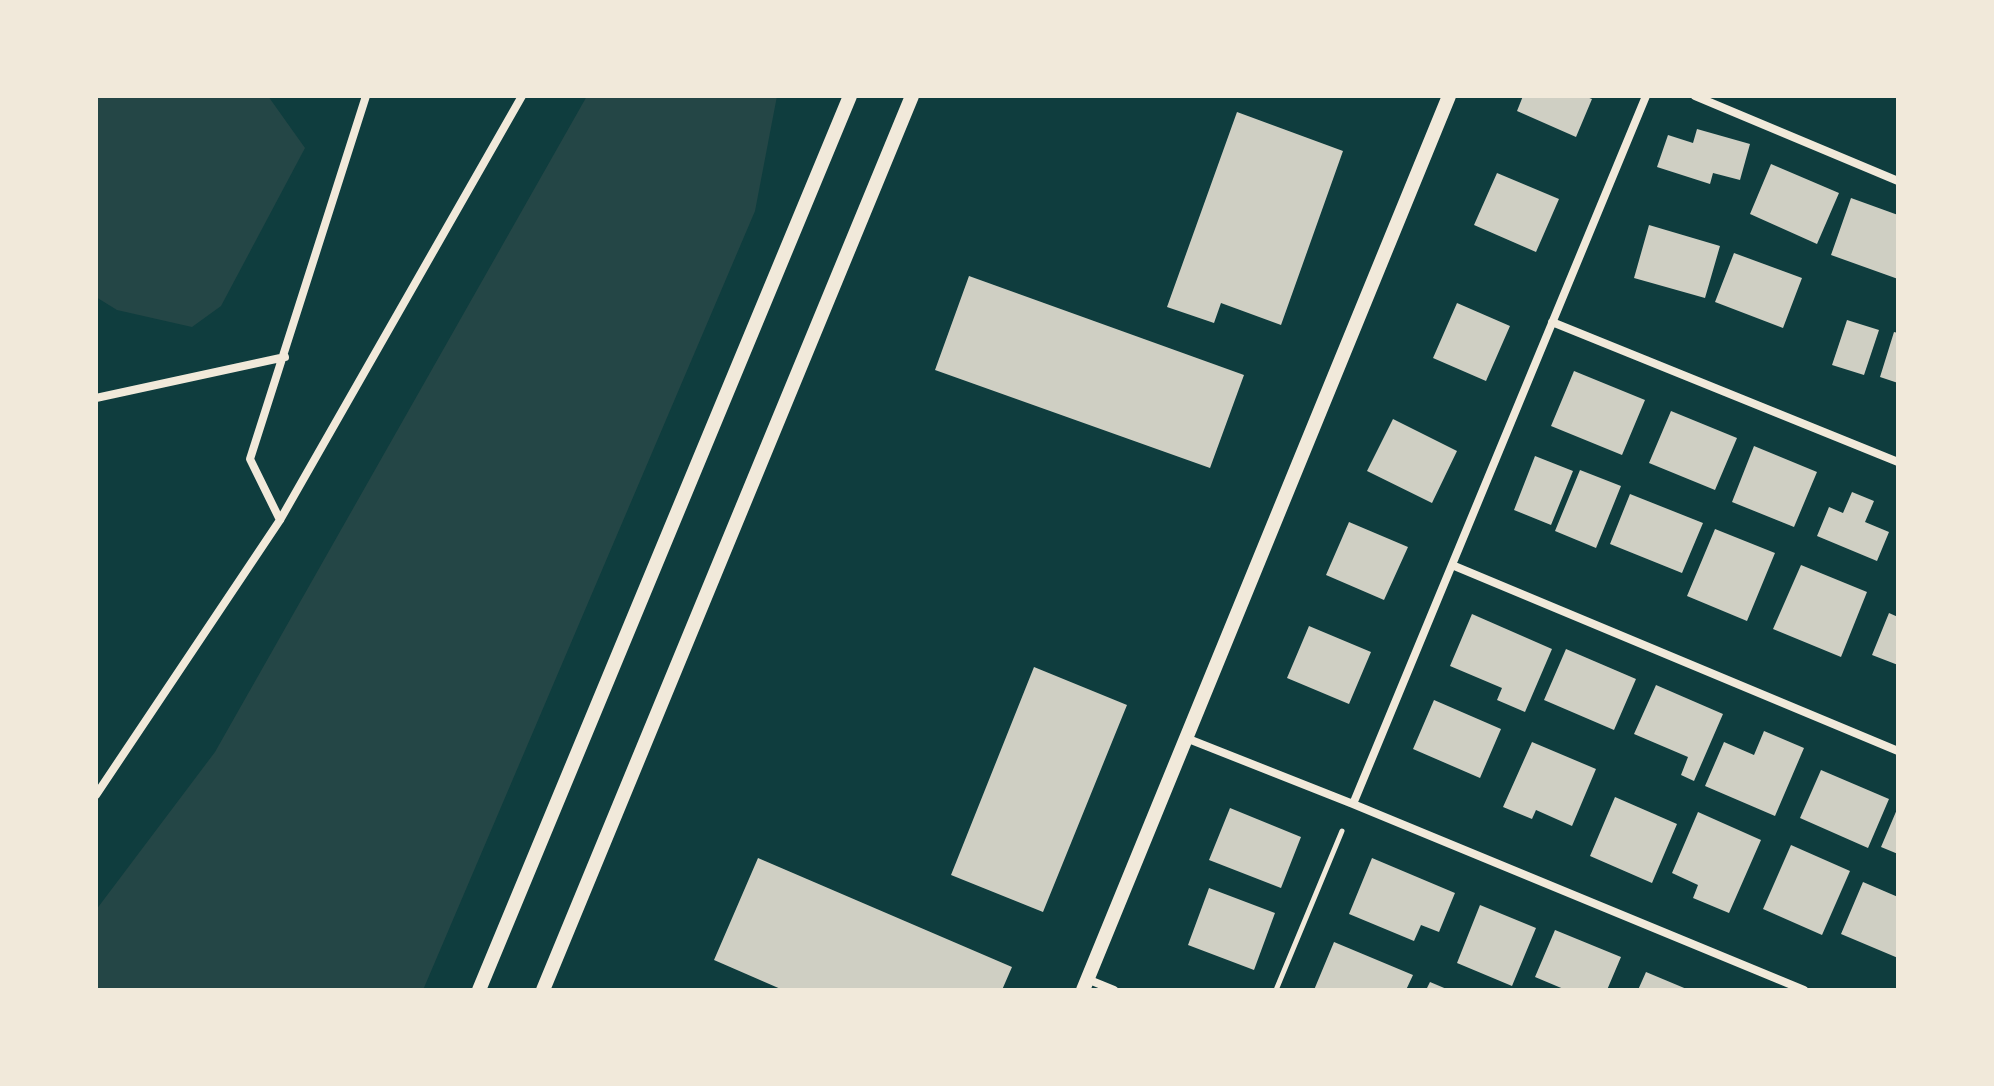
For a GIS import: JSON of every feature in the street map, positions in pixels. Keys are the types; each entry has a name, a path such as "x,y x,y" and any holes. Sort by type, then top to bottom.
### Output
{"street":[{"path":"280,520 250,459 366,96"},
{"path":"96,795 280,520 522,96"},
{"path":"479,990 850,96"},
{"path":"543,990 912,96"},
{"path":"1114,990 1085,984 1449,96"},
{"path":"1353,804 1646,96"},
{"path":"1695,96 1898,181"},
{"path":"1552,322 1898,462"},
{"path":"96,398 285,357"},
{"path":"1452,565 1898,751"},
{"path":"1186,738 1804,990"}],"path":[{"path":"1276,990 1353,804"}],"shaded area":[{"path":"96,96 268,96 305,148 221,306 192,327 117,310 96,297"},
{"path":"587,96 777,96 755,211 423,990 96,990 96,910 215,752"}],"building":[{"path":"1523,96 1584,96 1592,99 1576,137 1517,111"},
{"path":"1237,112 1343,151 1281,325 1221,303 1214,323 1167,307"},
{"path":"1697,129 1750,144 1740,180 1713,173 1710,184 1657,167 1668,135 1693,143"},
{"path":"1771,164 1839,193 1817,244 1750,214"},
{"path":"1497,173 1559,199 1536,252 1474,225"},
{"path":"1851,198 1898,215 1898,279 1831,255"},
{"path":"1649,225 1720,246 1705,298 1634,278"},
{"path":"1734,253 1802,278 1783,328 1715,302"},
{"path":"969,276 1244,375 1210,468 935,370"},
{"path":"1457,303 1510,326 1486,381 1433,358"},
{"path":"1847,320 1879,330 1864,375 1832,365"},
{"path":"1894,332 1898,333 1898,383 1880,377"},
{"path":"1574,371 1645,400 1622,455 1551,426"},
{"path":"1671,411 1737,438 1715,490 1649,463"},
{"path":"1393,419 1457,451 1432,503 1367,471"},
{"path":"1754,446 1817,472 1794,527 1732,502"},
{"path":"1535,456 1573,471 1551,525 1514,510"},
{"path":"1580,470 1621,486 1596,548 1555,531"},
{"path":"1852,492 1874,501 1865,522 1889,532 1877,561 1817,536 1829,507 1843,513"},
{"path":"1630,494 1703,523 1682,573 1610,544"},
{"path":"1349,522 1408,547 1384,600 1326,575"},
{"path":"1715,529 1775,553 1747,621 1687,596"},
{"path":"1801,565 1867,592 1841,657 1773,629"},
{"path":"1889,613 1898,617 1898,665 1872,655"},
{"path":"1472,614 1552,649 1525,712 1497,700 1502,688 1450,666"},
{"path":"1309,626 1371,652 1349,704 1287,678"},
{"path":"1566,649 1636,679 1614,730 1544,700"},
{"path":"1034,667 1127,705 1043,912 951,875"},
{"path":"1656,685 1723,714 1694,781 1681,775 1688,757 1634,734"},
{"path":"1434,700 1501,729 1480,778 1413,749"},
{"path":"1764,731 1804,748 1775,816 1705,786 1724,742 1754,755"},
{"path":"1532,742 1596,769 1572,826 1536,810 1532,819 1503,807"},
{"path":"1821,770 1889,799 1868,848 1800,818"},
{"path":"1615,797 1677,824 1652,883 1590,856"},
{"path":"1898,807 1898,854 1881,847"},
{"path":"1230,808 1301,837 1281,888 1209,860"},
{"path":"1698,812 1761,840 1729,913 1693,898 1698,885 1672,873"},
{"path":"1791,845 1850,871 1822,935 1763,909"},
{"path":"758,858 1012,967 1002,990 783,990 714,960"},
{"path":"1372,858 1455,893 1439,932 1421,925 1414,941 1349,914"},
{"path":"1863,882 1898,897 1898,958 1841,934"},
{"path":"1209,888 1275,913 1254,970 1188,945"},
{"path":"1480,905 1536,928 1512,986 1457,963"},
{"path":"1555,930 1621,957 1607,990 1566,990 1535,977"},
{"path":"1334,942 1413,975 1406,990 1314,990"},
{"path":"1646,972 1689,990 1638,990"},
{"path":"1430,982 1449,990 1426,990"}]}
